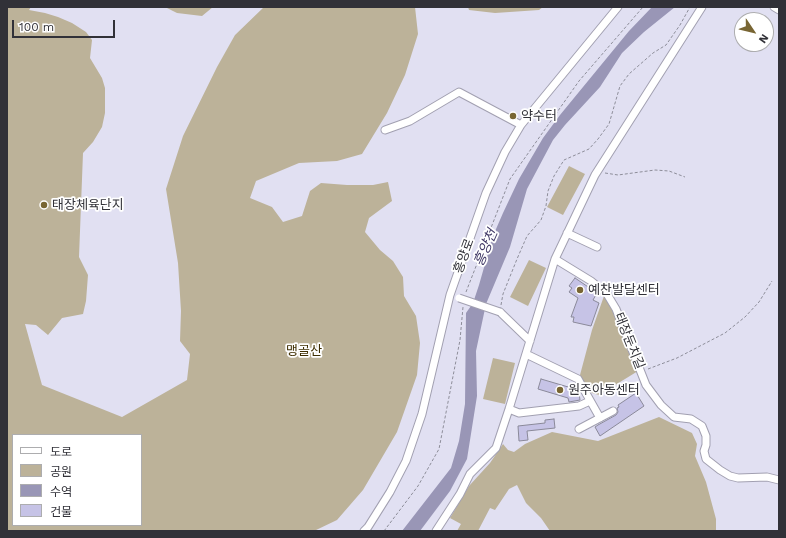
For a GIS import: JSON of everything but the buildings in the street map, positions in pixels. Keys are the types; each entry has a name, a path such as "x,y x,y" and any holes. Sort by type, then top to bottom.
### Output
{"street":[{"name":"흥양로","path":"364,531 390,492 406,461 422,414 450,295 486,193 505,152 521,124 618,7"},
{"path":"436,531 460,494 470,474 496,448 555,259 594,175 702,7"},
{"path":"774,7 779,10"},
{"path":"385,130 410,121 459,92 521,124"},
{"path":"567,233 597,247"},
{"name":"태장둔치길","path":"555,259 591,281 607,294 616,309 646,385 661,405 674,417 690,419 702,426 706,436 704,451 706,459 730,476 738,478 767,477 779,480"},
{"path":"450,295 500,312 530,341"},
{"path":"526,354 578,379 600,418"},
{"path":"509,409 519,413 536,412 579,406 590,400"},
{"path":"579,429 613,411"}],"path":[{"path":"384,531 418,486 439,449 460,340 462,299 510,179 579,80 643,7"},
{"path":"500,312 503,294 524,242 527,236 541,220 546,206 548,191 554,176 564,160 589,149 598,139 609,124 620,86 630,74 654,53 666,45 690,7"},
{"path":"594,175 602,172 618,175 656,170 669,171 685,177"},
{"path":"642,372 677,358 725,333 745,317 759,302 772,281"}],"green space":[{"name":"맹골산","path":"7,7 31,7 29,10 58,17 72,23 86,32 92,40 90,58 102,78 105,88 105,113 102,127 93,142 83,153 79,257 88,275 86,301 83,314 62,318 48,335 36,325 25,324 42,385 122,417 187,380 190,354 180,341 181,311 178,263 166,189 183,136 217,67 235,35 264,7 415,7 418,34 405,75 387,113 362,154 337,161 299,163 256,181 250,198 272,207 283,222 302,216 310,191 321,183 373,185 388,182 392,201 369,218 365,232 380,250 393,261 403,277 404,296 416,316 420,343 417,375 397,432 363,490 337,520 314,531 7,531"},
{"path":"165,7 213,7 202,16 177,13"},
{"path":"468,7 543,7 539,10 495,13 469,10"},
{"path":"569,166 585,174 563,215 547,207"},
{"path":"529,260 546,268 528,306 510,297"},
{"path":"604,296 619,322 618,326 627,339 638,371 599,395 587,390 580,375 592,330"},
{"path":"493,358 515,363 505,404 483,399"},
{"path":"659,417 692,433 697,444 695,456 706,482 716,519 716,531 550,531 541,518 526,503 517,485 509,489 495,510 490,508 478,531 457,531 461,524 450,518 469,486 490,463 503,444 508,450 514,452 525,444 552,432 598,441"}],"water":[{"path":"652,7 675,7 644,32 622,53 600,87 553,140 527,189 510,247 486,304 476,351 477,396 467,459 450,491 420,531 402,531 451,468 459,441 465,404 466,313 473,303 493,236 519,179 543,138 560,115 629,31"}],"place":[{"name":"약수터","path":"513,116"},
{"name":"태장체육단지","path":"44,205"},
{"name":"예찬발달센터","path":"580,290"},
{"name":"원주아동센터","path":"560,390"}],"water label":[{"name":"흥양천","path":"486,248"}]}
